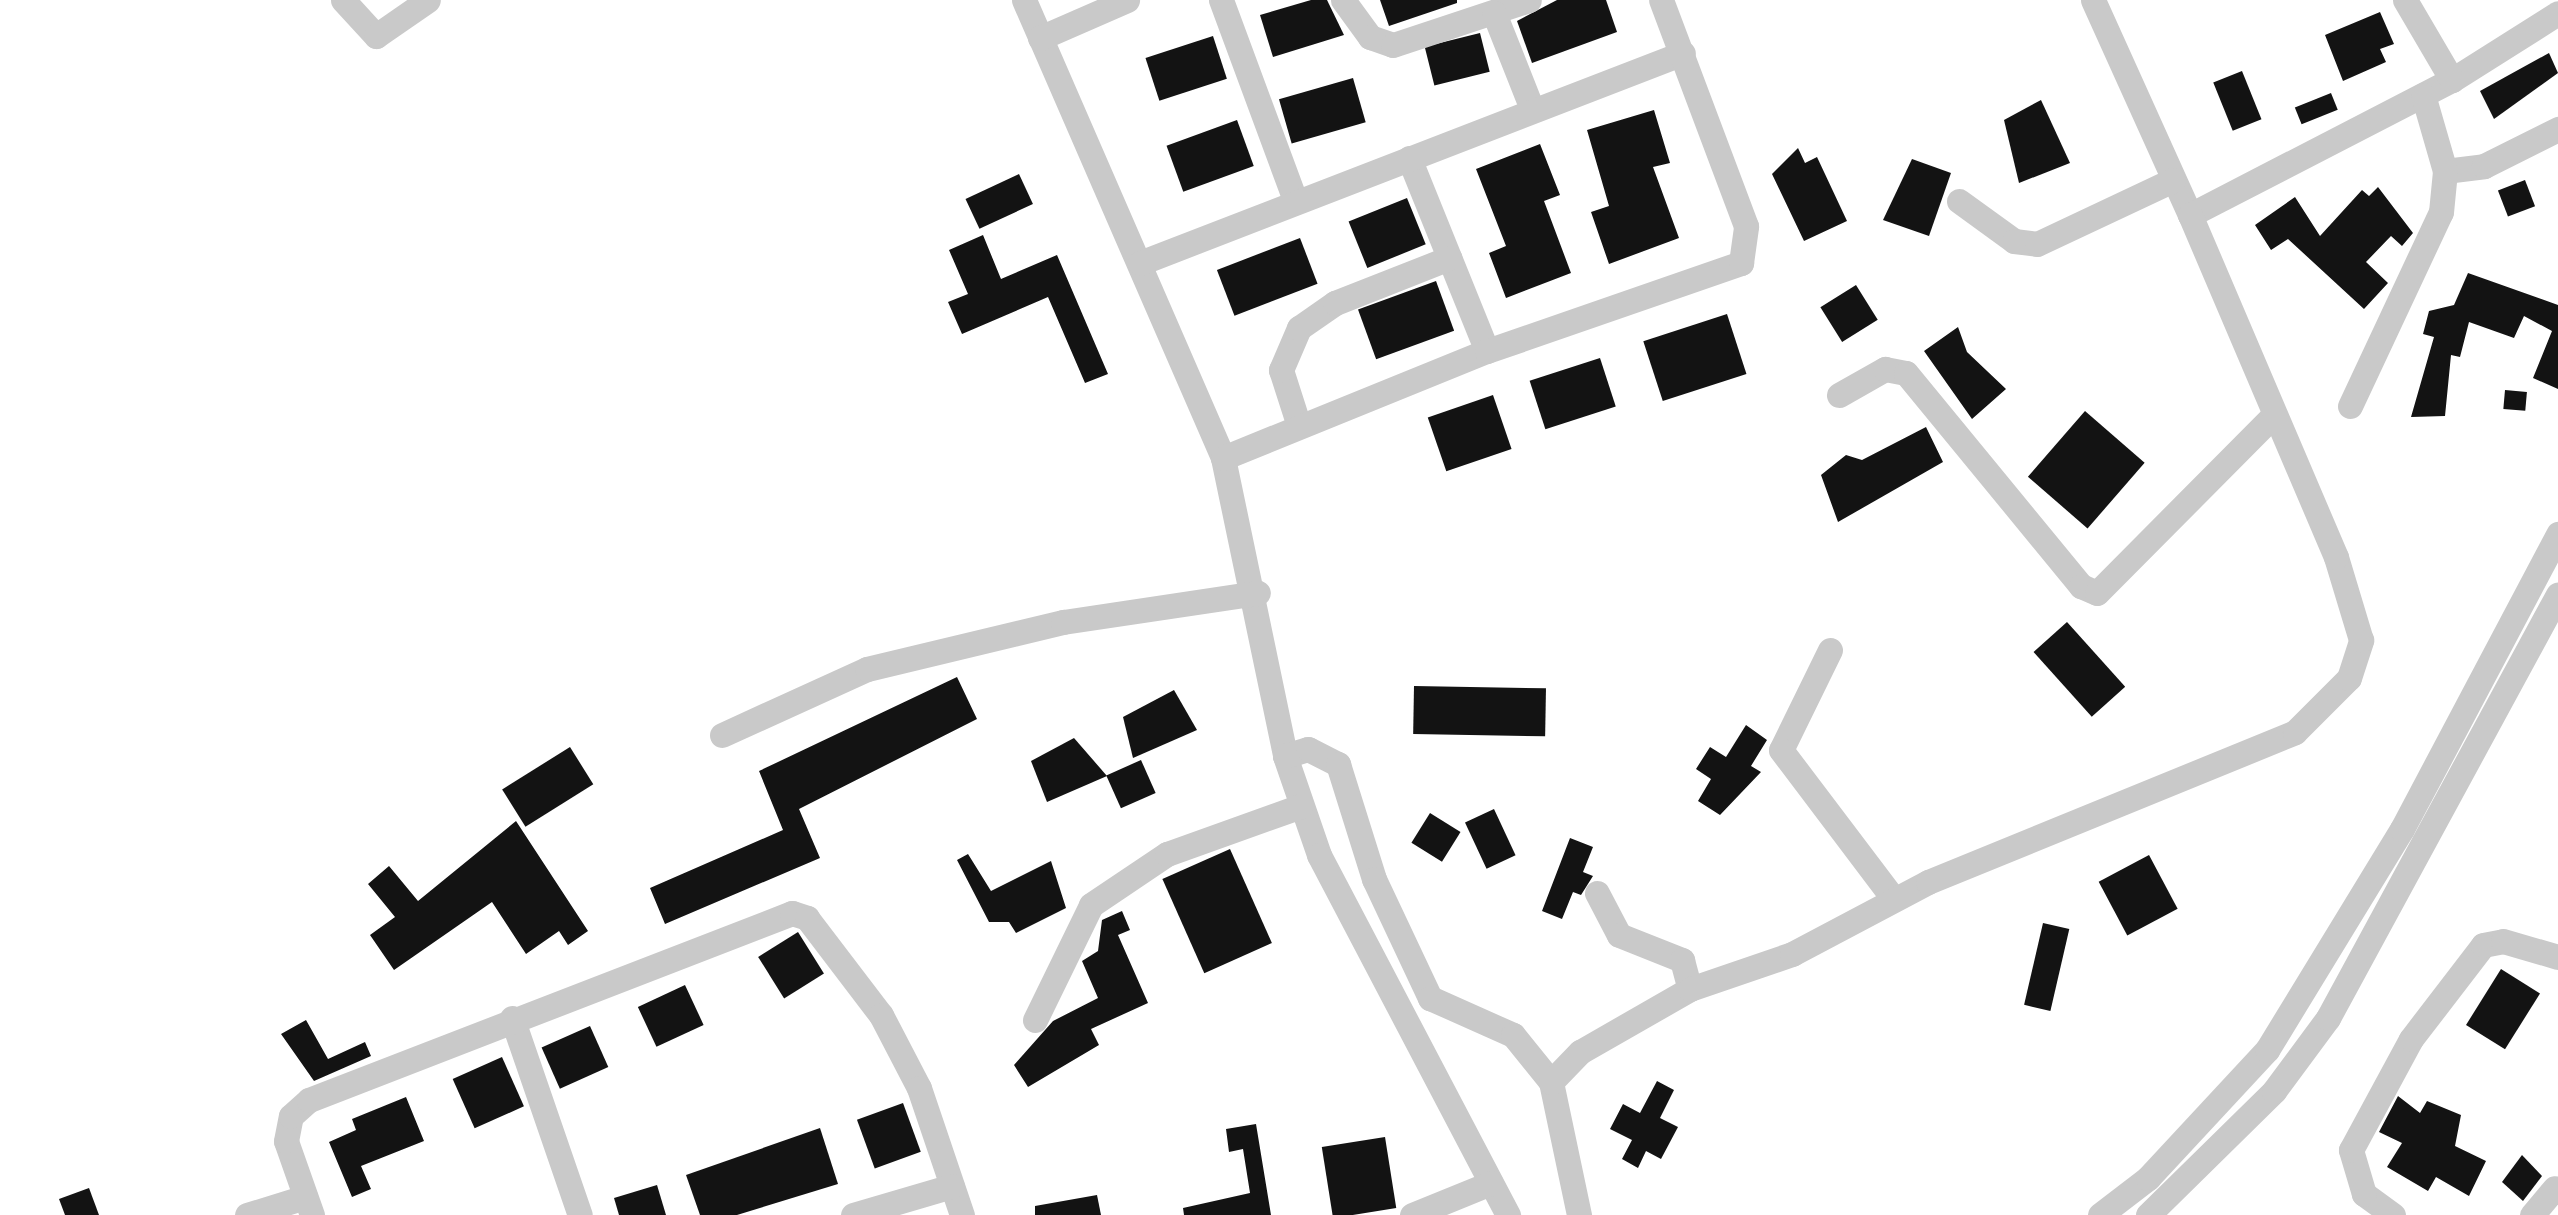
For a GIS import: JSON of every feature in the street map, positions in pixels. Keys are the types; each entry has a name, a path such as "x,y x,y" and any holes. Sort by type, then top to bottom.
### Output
{"street":[{"path":"343,0 376,36 428,0"},
{"path":"1024,0 1223,458 1258,593 1285,756 1301,806 1369,965 1508,1215"},
{"path":"1040,38 1127,0"},
{"path":"1221,0 1294,197"},
{"path":"1343,0 1370,37 1393,45 1529,0"},
{"path":"1223,458 1486,351 1741,263 1746,226 1661,0"},
{"path":"1551,1082 1592,1044 1690,989 1792,954 1893,898 2295,732 2349,678 2360,658 2356,624 2190,214 2093,0"},
{"path":"2405,0 2452,80"},
{"path":"1494,13 1532,109"},
{"path":"2190,214 2424,96 2558,13"},
{"path":"1140,263 1294,197 1409,158 1682,54"},
{"path":"2350,406 2414,283 2442,212 2445,171 2424,96"},
{"path":"2445,171 2484,166 2558,130"},
{"path":"1409,158 1486,351"},
{"path":"1959,200 2014,241 2037,244 2173,180"},
{"path":"1299,426 1281,370 1299,328 1335,303 1450,258"},
{"path":"1839,394 1885,369 1906,372 2082,586 2096,593 2271,418"},
{"path":"2100,1215 2148,1178 2268,1050 2402,829 2558,534"},
{"path":"722,735 867,669 1063,622 1258,593"},
{"path":"2148,1215 2282,1081 2328,1018 2558,594"},
{"path":"1830,650 1783,758 1893,898"},
{"path":"1285,756 1308,749 1338,764 1374,879 1430,998 1513,1035 1551,1082 1579,1215"},
{"path":"1034,1020 1091,905 1167,854 1301,806"},
{"path":"1597,893 1618,935 1682,960 1690,989"},
{"path":"247,1215 309,1206 286,1141 291,1116 309,1100 771,915 807,918 881,1015 919,1088 962,1215"},
{"path":"2393,1215 2364,1194 2351,1150 2411,1039 2483,945 2503,940 2558,957"},
{"path":"512,1018 580,1215"},
{"path":"1412,1215 1492,1184"},
{"path":"853,1215 952,1186"},
{"path":"2532,1215 2555,1188"}],"building":[{"path":"1311,0 1327,0 1344,35 1273,57 1260,15"},
{"path":"1380,0 1457,0 1457,3 1389,26"},
{"path":"1557,0 1606,0 1617,32 1532,63 1517,21"},
{"path":"2380,12 2394,44 2380,49 2386,62 2343,81 2325,35"},
{"path":"1480,33 1490,72 1434,86 1425,47"},
{"path":"1213,36 1227,79 1159,101 1145,58"},
{"path":"2549,53 2558,73 2494,119 2480,91"},
{"path":"2242,71 2261,119 2233,131 2213,83"},
{"path":"1353,78 1366,122 1292,143 1279,99"},
{"path":"2331,93 2338,110 2302,124 2295,108"},
{"path":"2041,100 2070,163 2019,183 2004,120"},
{"path":"1654,110 1670,163 1653,167 1679,238 1609,264 1591,212 1609,206 1587,130"},
{"path":"1237,120 1254,166 1183,192 1167,146"},
{"path":"1540,144 1560,195 1544,201 1571,273 1506,298 1489,253 1506,246 1476,169"},
{"path":"1798,148 1805,163 1817,157 1847,221 1804,241 1772,174"},
{"path":"1912,159 1951,173 1929,236 1883,220"},
{"path":"1019,174 1033,204 979,229 966,199"},
{"path":"2525,180 2535,206 2508,217 2498,190"},
{"path":"2378,187 2413,233 2402,246 2391,236 2366,262 2388,283 2364,309 2288,239 2271,250 2255,225 2295,197 2320,236 2362,190 2369,196"},
{"path":"1407,198 1426,244 1367,268 1349,222"},
{"path":"983,235 1001,279 1057,255 1108,374 1085,383 1048,297 962,334 948,302 968,294 949,250"},
{"path":"1300,238 1318,284 1234,316 1217,270"},
{"path":"2468,273 2558,305 2558,389 2533,378 2552,331 2524,316 2514,338 2469,322 2460,357 2451,355 2445,416 2411,417 2434,337 2423,334 2429,311 2454,305"},
{"path":"1436,281 1454,331 1376,359 1358,309"},
{"path":"1856,285 1878,320 1842,342 1820,307"},
{"path":"1727,314 1746,374 1663,401 1643,341"},
{"path":"1958,327 1967,352 2006,389 1972,419 1924,351"},
{"path":"1600,358 1616,407 1545,429 1530,381"},
{"path":"2505,390 2527,392 2525,411 2503,409"},
{"path":"1493,395 1512,449 1446,471 1428,417"},
{"path":"2085,411 2145,463 2088,528 2028,477"},
{"path":"1926,427 1943,462 1838,522 1821,475 1846,455 1862,460"},
{"path":"2067,622 2125,687 2092,717 2034,652"},
{"path":"957,677 977,719 799,809 820,858 665,924 650,888 783,830 759,771"},
{"path":"1414,686 1546,688 1545,736 1413,734"},
{"path":"1174,690 1197,730 1133,758 1123,717"},
{"path":"1746,725 1767,740 1751,766 1761,772 1720,815 1698,801 1711,779 1696,769 1710,747 1726,757"},
{"path":"1074,738 1107,776 1047,802 1031,761"},
{"path":"570,747 593,784 525,827 502,789"},
{"path":"1141,760 1156,793 1121,808 1106,775"},
{"path":"1494,809 1516,855 1487,869 1465,823"},
{"path":"1430,813 1461,832 1442,862 1411,843"},
{"path":"516,821 588,931 568,945 559,931 526,954 492,902 394,970 370,935 395,917 368,884 389,866 418,901"},
{"path":"1570,838 1593,847 1583,872 1593,876 1581,895 1573,892 1562,919 1542,911"},
{"path":"1230,849 1272,943 1204,973 1162,879"},
{"path":"968,854 991,891 1051,861 1066,908 1016,933 1009,922 989,922 957,860"},
{"path":"2149,855 2178,909 2127,936 2099,882"},
{"path":"1122,911 1130,930 1118,935 1148,1003 1091,1029 1099,1045 1028,1087 1014,1065 1053,1021 1098,998 1082,961 1098,951 1102,920"},
{"path":"2043,923 2069,929 2050,1011 2024,1005"},
{"path":"798,932 824,974 784,998 758,957"},
{"path":"2501,969 2540,993 2505,1049 2466,1025"},
{"path":"685,985 704,1025 656,1047 638,1007"},
{"path":"306,1020 328,1059 365,1042 371,1056 314,1081 281,1034"},
{"path":"590,1026 608,1067 560,1089 542,1048"},
{"path":"502,1057 524,1106 475,1128 453,1079"},
{"path":"1657,1081 1674,1090 1660,1118 1678,1127 1661,1159 1646,1151 1638,1168 1622,1159 1632,1140 1610,1129 1623,1104 1640,1113"},
{"path":"2398,1096 2420,1113 2427,1101 2461,1115 2455,1146 2486,1161 2469,1196 2436,1177 2428,1191 2387,1167 2402,1143 2379,1132"},
{"path":"406,1097 424,1141 361,1166 371,1189 352,1197 329,1142 356,1130 352,1119"},
{"path":"903,1103 921,1152 875,1169 857,1120"},
{"path":"1256,1124 1271,1215 1184,1215 1183,1208 1250,1193 1243,1149 1229,1152 1226,1129"},
{"path":"820,1128 838,1184 737,1215 700,1215 686,1175"},
{"path":"1385,1137 1396,1208 1333,1215 1322,1147"},
{"path":"2522,1155 2542,1176 2523,1201 2502,1182"},
{"path":"657,1185 666,1215 619,1215 614,1198"},
{"path":"89,1188 99,1215 65,1215 59,1199"},
{"path":"1097,1195 1101,1215 1035,1215 1035,1206"}]}
